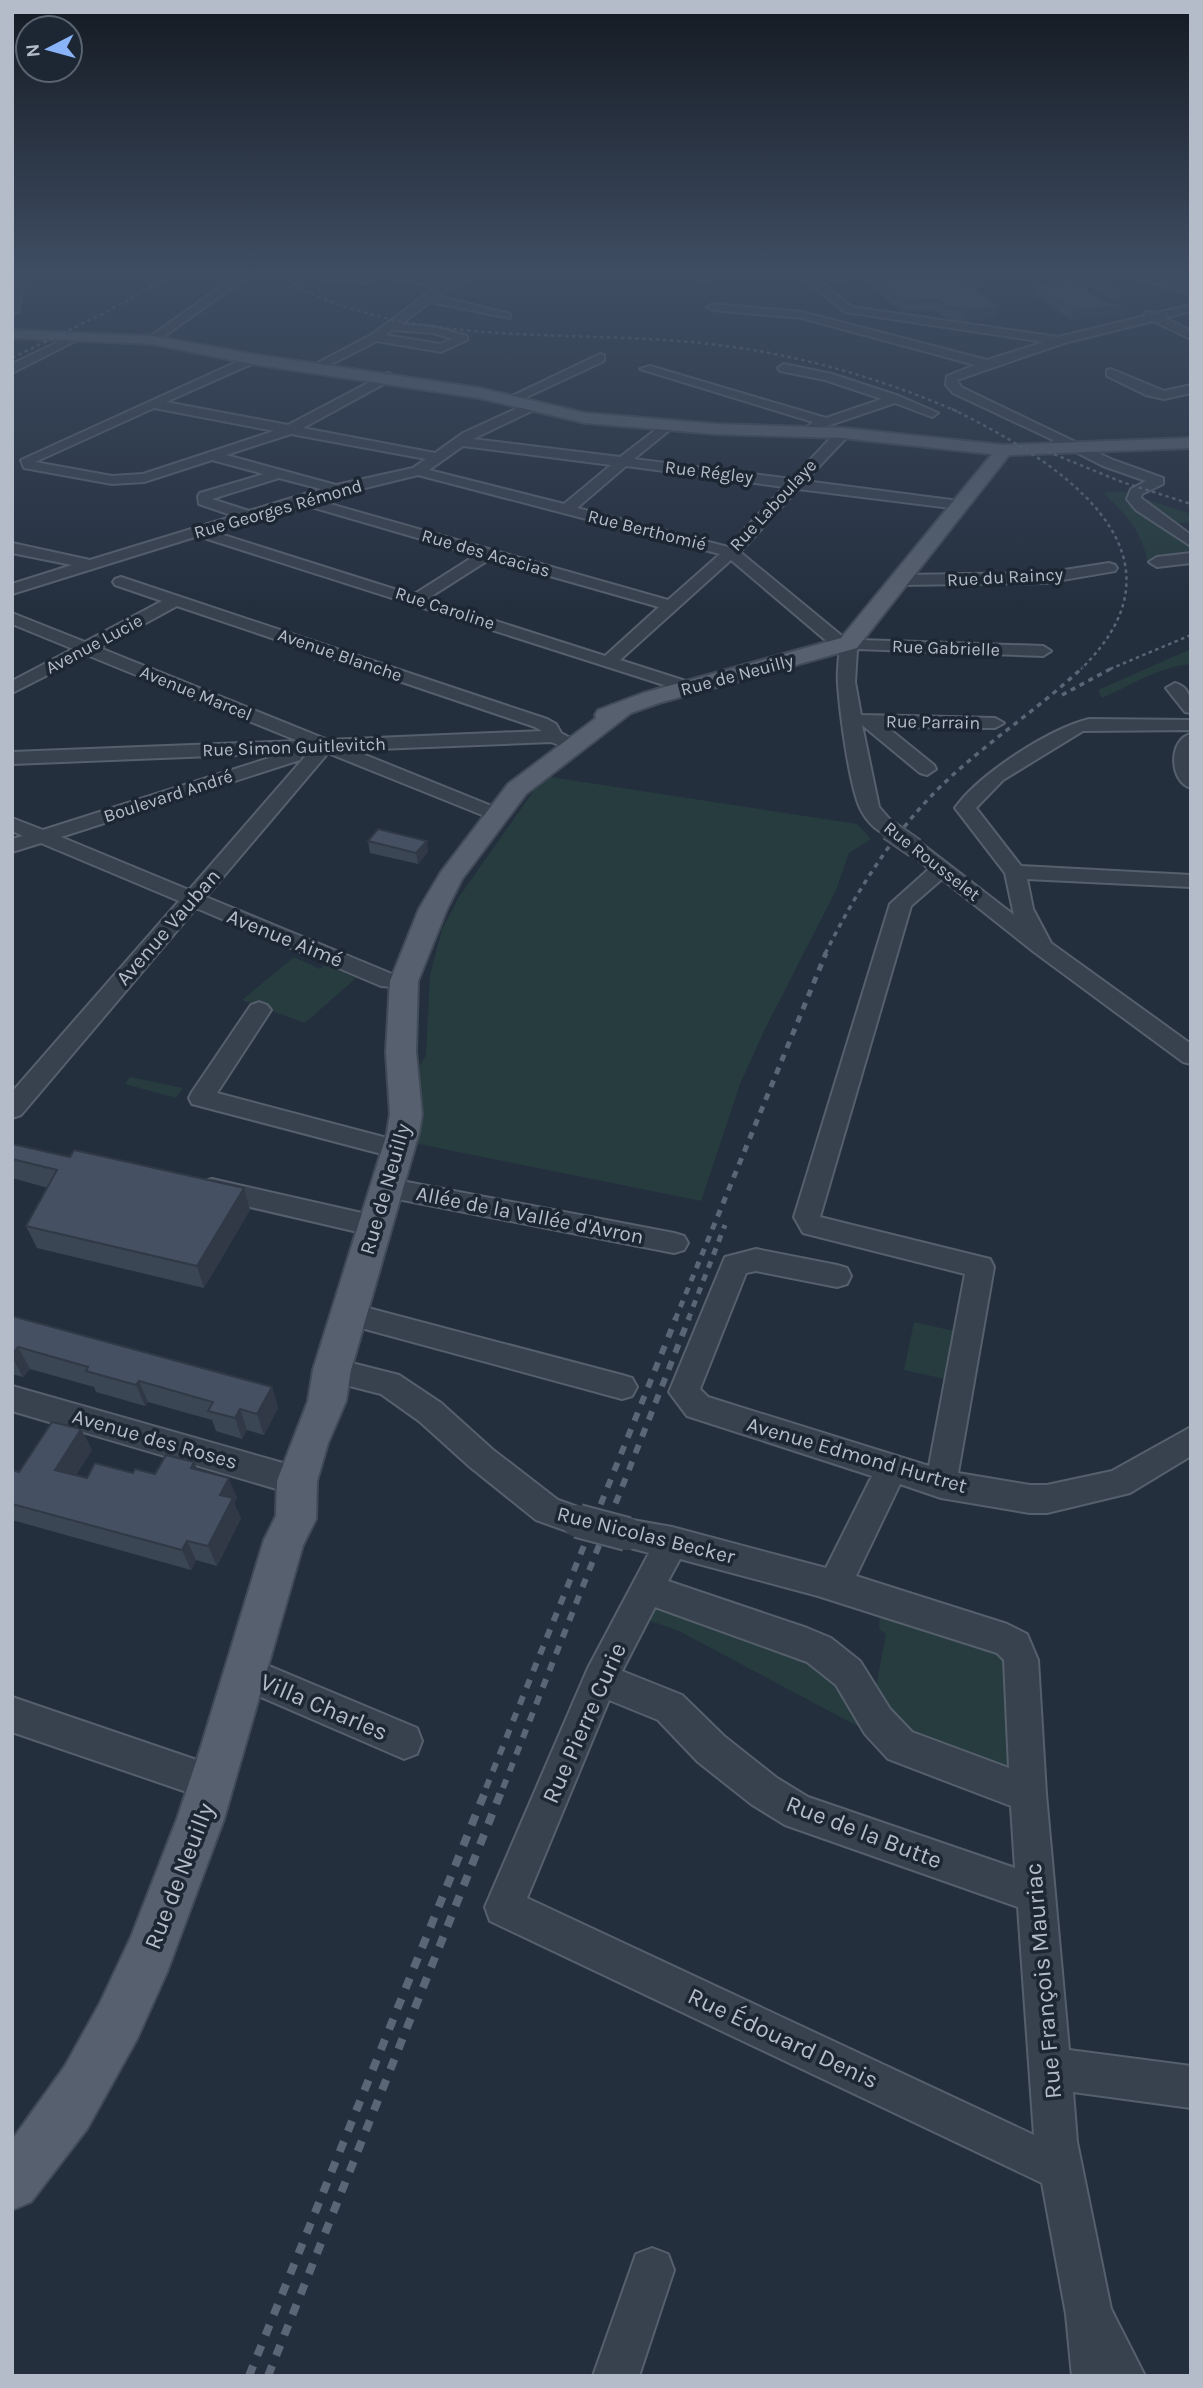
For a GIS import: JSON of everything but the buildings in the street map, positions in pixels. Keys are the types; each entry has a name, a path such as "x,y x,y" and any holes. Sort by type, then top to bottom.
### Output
{"main road":[{"path":"421,383 510,400 585,418 667,425 843,433 1003,450 1058,443 1109,446 1191,443"},
{"path":"849,643 1003,450"},
{"name":"Rue de Neuilly","path":"12,2183 83,2088 108,2042 173,1897 213,1783 284,1540 296,1519 290,1479 327,1401 330,1377 403,1133 406,1114 401,1052 404,981 430,915 450,878 497,816 565,741 620,713 625,707 849,643"}],"street":[{"path":"28,463 199,383"},
{"path":"13,465 28,463 126,480 144,478 289,429 375,383"},
{"path":"510,400 545,383"},
{"path":"695,383 825,422"},
{"path":"847,383 932,413"},
{"path":"952,383 1020,418 1080,443 1108,463 1158,481 1136,492 1134,499 1190,542"},
{"path":"1132,383 1164,395 1191,389"},
{"path":"806,432 825,422 894,399"},
{"path":"154,404 436,457"},
{"name":"Rue Georges Rémond","path":"12,589 336,489 418,471 459,441 541,407"},
{"path":"1020,418 1058,443"},
{"path":"567,509 667,425"},
{"name":"Rue Laboulaye","path":"609,661 731,552 843,433"},
{"name":"Rue Régley","path":"459,441 959,505"},
{"path":"210,456 336,489"},
{"name":"Rue Berthomié","path":"418,471 731,552 836,640 849,643"},
{"path":"250,516 204,501 205,496 278,474"},
{"name":"Rue des Acacias","path":"301,500 672,606"},
{"name":"Rue Caroline","path":"200,532 417,599 689,688"},
{"path":"12,548 92,565"},
{"path":"417,599 488,553"},
{"path":"1157,562 1191,558"},
{"name":"Rue du Raincy","path":"900,580 1045,578 1109,568"},
{"name":"Avenue Blanche","path":"121,582 541,723 565,741"},
{"name":"Avenue Lucie","path":"12,688 176,600"},
{"name":"Avenue Marcel","path":"12,618 497,816"},
{"name":"Rue Gabrielle","path":"849,643 1043,651"},
{"name":"Rue Rousselet","path":"849,643 846,682 870,809 889,830 1191,1056"},
{"path":"960,649 967,671"},
{"path":"1175,688 1191,708"},
{"path":"851,711 870,721 928,769"},
{"name":"Rue Parrain","path":"870,721 995,723"},
{"path":"1042,947 1022,909 1015,872 965,808 996,776 1077,727 1089,724 1191,725"},
{"path":"1191,739 1185,744 1182,761 1191,782"},
{"name":"Rue Simon Guitlevitch","path":"12,758 324,746 565,741"},
{"name":"Boulevard André","path":"12,846 324,746"},
{"name":"Avenue Vauban","path":"12,1109 324,746"},
{"name":"Avenue Aimé","path":"12,824 389,981 404,981"},
{"path":"12,864 42,837"},
{"path":"941,1484 981,1267 812,1226 807,1217 901,904 927,879 943,869"},
{"path":"1015,872 1191,881"},
{"path":"259,1010 201,1098 397,1149"},
{"path":"189,1184 375,1226"},
{"name":"Allée de la Vallée d'Avron","path":"386,1188 674,1242"},
{"path":"684,1392 735,1265 756,1260 837,1276"},
{"path":"349,1314 622,1387"},
{"name":"Rue Nicolas Becker","path":"330,1377 389,1384 430,1412 481,1458 547,1510 627,1534 672,1542 835,1584 1007,1640 1015,1646"},
{"name":"Avenue Edmond Hurtret","path":"684,1392 698,1407 941,1484 1015,1498 1046,1499 1119,1483 1191,1440"},
{"name":"Avenue des Roses","path":"12,1398 290,1479"},
{"path":"835,1584 892,1468"},
{"name":"Rue Pierre Curie","path":"504,1907 600,1680 672,1542"},
{"path":"647,1589 807,1644 827,1654 848,1674 887,1736 901,1746 1028,1794"},
{"name":"Rue François Mauriac","path":"1015,1646 1021,1660 1028,1794 1060,2169 1089,2314 1095,2376"},
{"name":"Villa Charles","path":"245,1673 404,1741"},
{"name":"Rue de la Butte","path":"600,1680 670,1707 711,1749 764,1791 798,1812 1036,1894"},
{"path":"12,1714 213,1783"},
{"name":"Rue Édouard Denis","path":"504,1907 1060,2169"},
{"path":"1050,2068 1191,2087"},
{"path":"617,2376 652,2270"},
{"name":"Rue François Mauriac","path":"1089,2314 1122,2376"}],"green space":[{"path":"1121,491 1191,514 1191,521 1166,526 1191,544 1191,555 1147,560 1141,540 1131,523 1103,493"},
{"path":"1191,649 1191,664 1156,673 1102,698 1098,690"},
{"path":"544,776 857,824 871,839 849,853 836,890 764,1031 740,1084 701,1201 414,1143 421,1119 418,1069 426,1055 430,975 442,929 459,897"},
{"path":"294,957 320,969 325,965 356,978 305,1023 242,1000"},
{"path":"130,1077 183,1088 176,1098 125,1084"},
{"path":"914,1322 963,1333 954,1381 904,1370"},
{"path":"652,1608 679,1608 823,1659 876,1736 679,1631 648,1620"},
{"path":"880,1612 1007,1650 1009,1768 992,1775 904,1740 873,1703 886,1634 879,1629"}],"railway":[{"path":"885,383 954,410"},
{"path":"954,410 961,413"},
{"path":"954,410 991,429 1069,481 1100,513 1120,547 1126,585 1115,626 1082,668"},
{"path":"1041,449 1122,482 1191,504"},
{"path":"1111,668 1191,635"},
{"path":"825,954 866,881 916,813 955,773 1082,668"},
{"path":"1062,695 1111,668"},
{"path":"675,1320 826,953"},
{"path":"688,1320 725,1225"},
{"path":"486,1788 676,1318"},
{"path":"503,1788 689,1318"},
{"path":"249,2376 487,1787"},
{"path":"268,2376 503,1787"}]}
